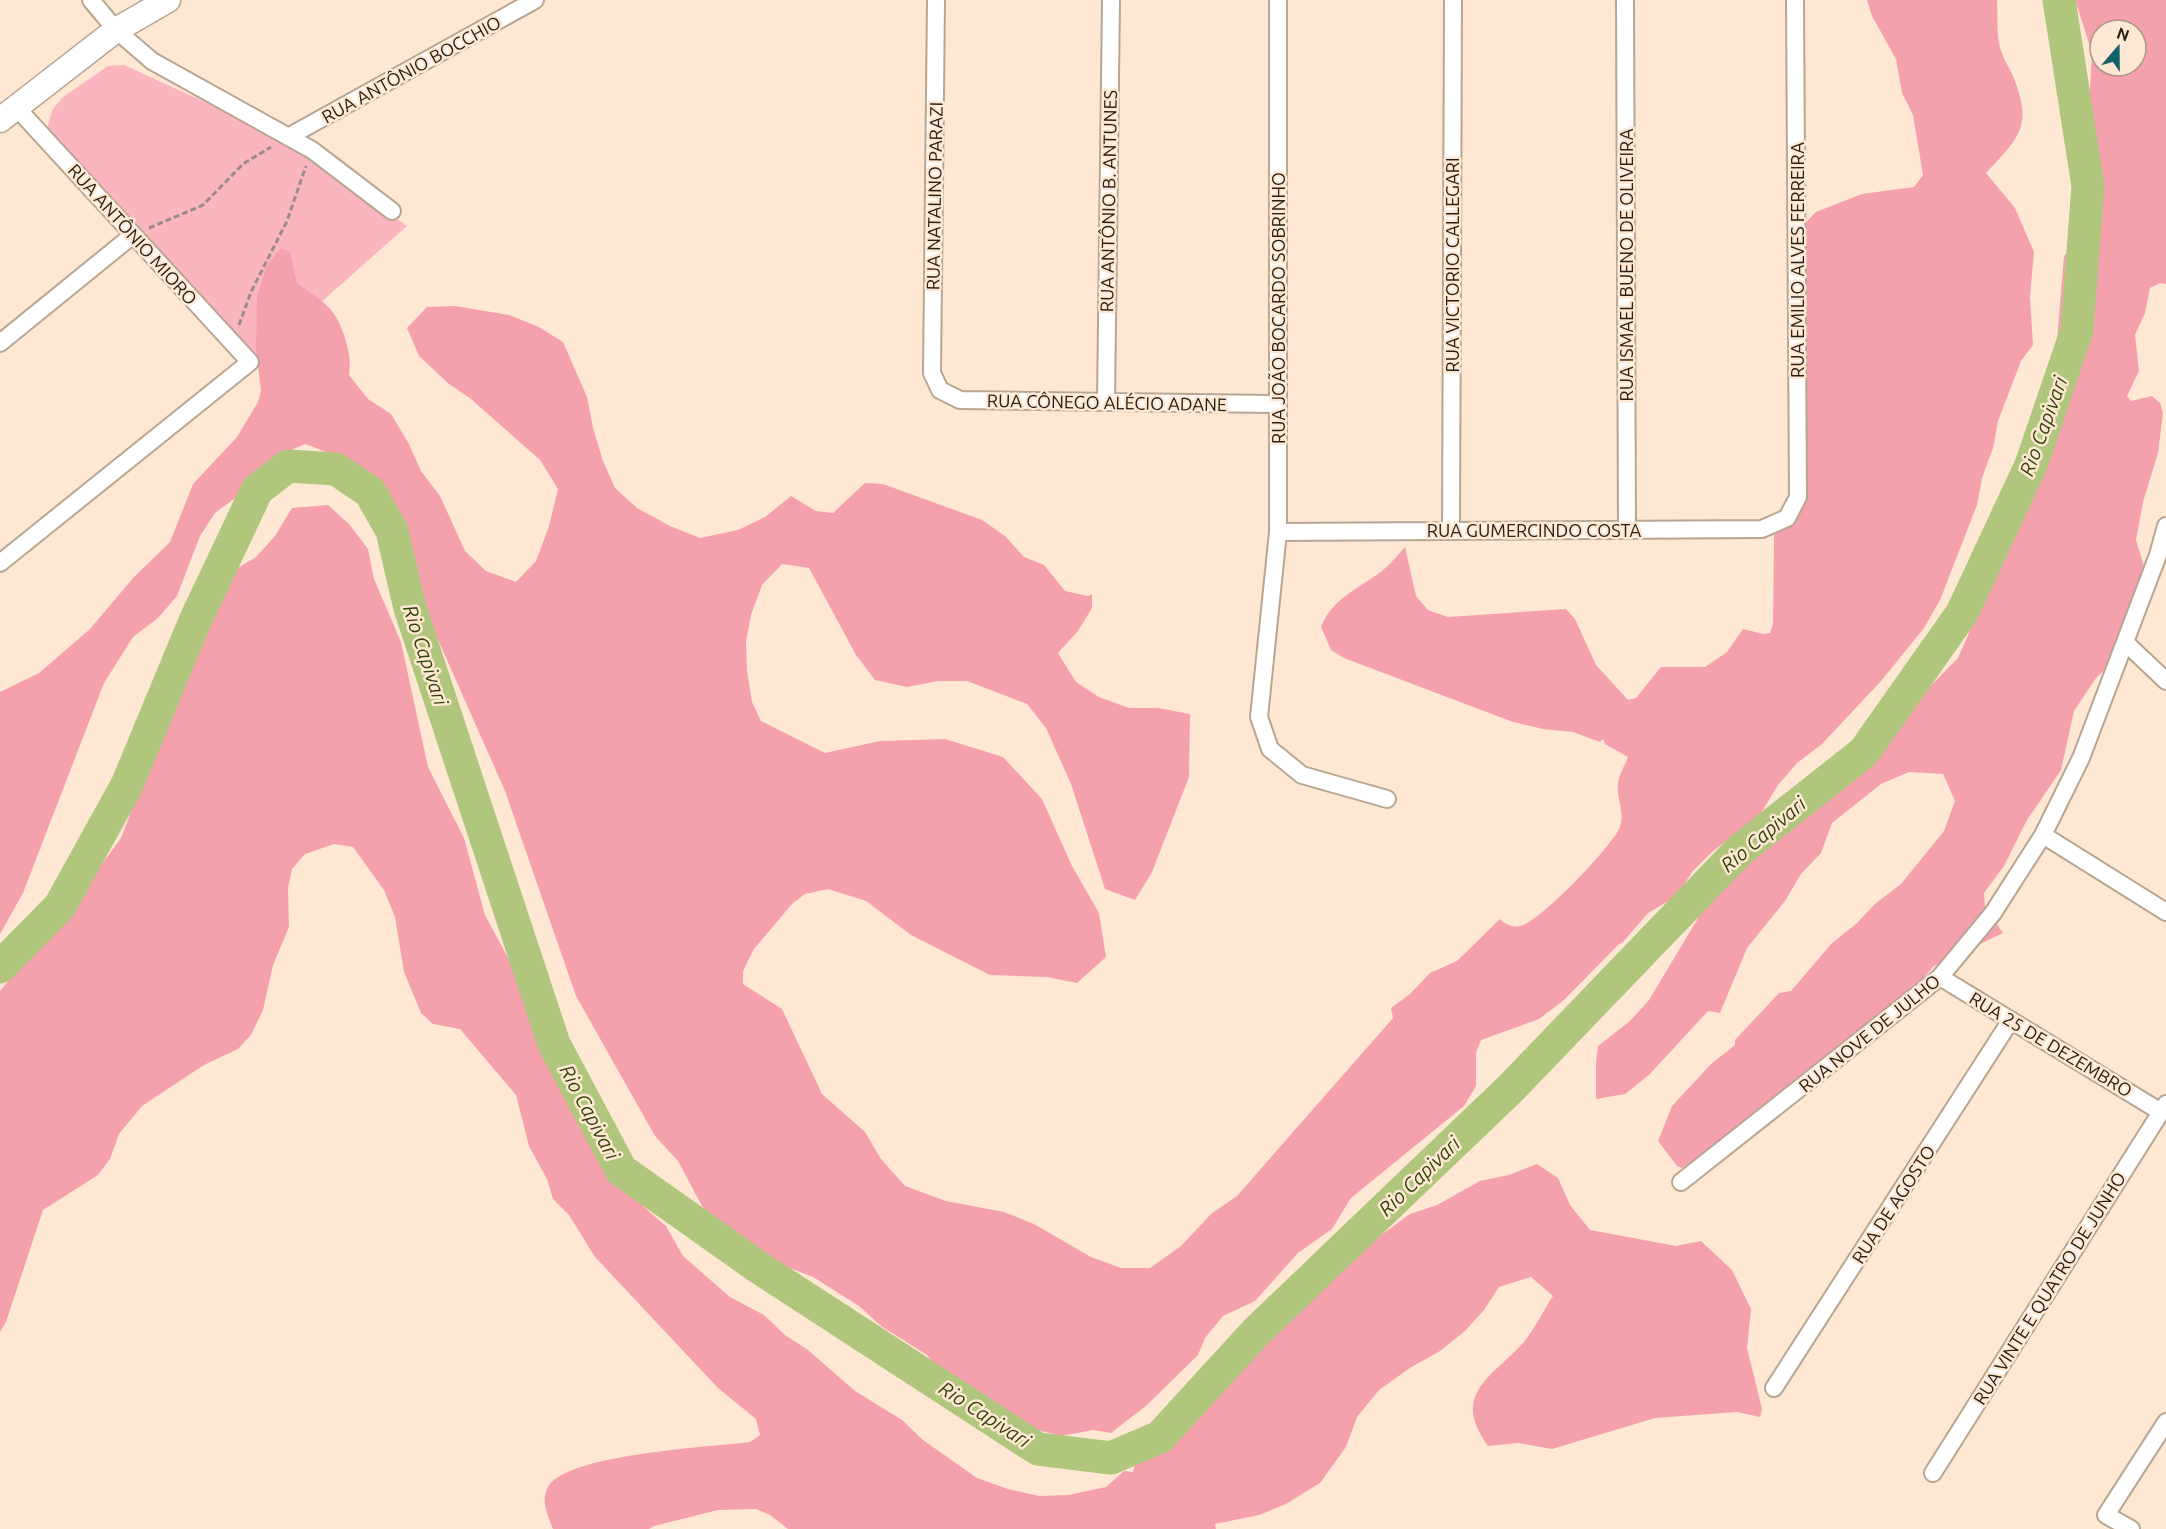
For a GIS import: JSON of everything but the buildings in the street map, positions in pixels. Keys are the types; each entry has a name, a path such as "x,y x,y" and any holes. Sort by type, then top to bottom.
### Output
{"street":[{"path":"91,0 116,30 152,61 312,150 392,211"},
{"path":"8,114 116,30 168,0"},
{"name":"RUA ANTÔNIO BOCCHIO","path":"288,137 535,0"},
{"name":"RUA NATALINO PARAZI","path":"936,0 932,373 940,390"},
{"name":"RUA ANTÔNIO B. ANTUNES","path":"1106,402 1111,0"},
{"name":"RUA JOÃO BOCARDO SOBRINHO","path":"1278,0 1278,532 1259,717 1270,749 1302,775 1387,799"},
{"name":"RUA VICTORIO CALLEGARI","path":"1451,531 1453,0"},
{"name":"RUA ISMAEL BUENO DE OLIVEIRA","path":"1625,0 1627,530"},
{"name":"RUA EMILIO ALVES FERREIRA","path":"1787,518 1798,497 1795,0"},
{"name":"RUA ANTÔNIO MIORO","path":"0,563 250,362 133,235 8,114"},
{"path":"0,343 133,235"},
{"name":"RUA CÔNEGO ALÉCIO ADANE","path":"940,390 960,400 1278,404"},
{"name":"RUA GUMERCINDO COSTA","path":"1278,532 1762,529 1787,518"},
{"name":"RUA NOVE DE JULHO","path":"1681,1182 1940,977 1993,913 2043,835 2081,758 2126,643 2158,555 2166,526"},
{"path":"2126,643 2166,681"},
{"path":"2043,835 2166,912"},
{"name":"RUA 25 DE DEZEMBRO","path":"1940,977 2163,1108"},
{"name":"RUA DE AGOSTO","path":"1774,1388 2011,1020"},
{"name":"RUA VINTE E QUATRO DE JUNHO","path":"1933,1473 2163,1108"},
{"path":"2131,1529 2106,1515 2166,1422"}],"path":[{"path":"133,235 203,205 243,164 288,137"},
{"path":"233,344 251,292 287,221 312,150"}],"shaded area":[{"path":"1867,0 1997,0 1999,45 2013,76 2022,107 2020,130 2015,140 1986,173 2015,208 2034,252 2030,297 2033,345 2021,361 1998,421 1977,505 1940,600 1924,628 1881,681 1822,744 1797,763 1778,785 1761,813 1712,852 1692,872 1677,896 1648,913 1623,942 1564,1000 1539,1019 1481,1040 1476,1053 1476,1086 1464,1106 1351,1198 1332,1229 1298,1253 1255,1301 1223,1316 1205,1338 1198,1355 1147,1405 1111,1433 1093,1430 1062,1436 1025,1427 995,1416 969,1394 946,1379 927,1355 881,1326 859,1306 813,1277 753,1254 732,1234 709,1219 678,1161 655,1136 576,996 505,791 416,590 373,505 329,453 305,444 277,456 266,475 215,513 200,536 177,596 158,618 133,637 104,683 23,893 0,934 0,692 39,673 90,629 133,578 170,542 193,484 237,437 258,402 261,391 256,350 257,296 267,265 281,248 290,252 297,283 321,300 337,319 349,352 349,375 368,399 391,414 409,444 421,471 440,496 465,551 486,571 516,582 536,561 549,526 558,489 540,460 419,356 407,328 427,307 455,306 509,315 539,327 563,342 587,397 603,461 615,488 637,508 670,526 700,538 738,530 765,517 791,496 816,511 833,513 865,483 883,484 982,520 1005,536 1024,557 1044,565 1065,591 1088,596 1092,594 1092,608 1078,631 1058,653 1076,682 1099,697 1129,708 1158,708 1190,714 1189,777 1152,872 1135,900 1105,889 1071,784 1046,728 1027,704 967,681 938,681 907,687 875,680 856,655 809,568 782,564 762,585 751,615 746,642 747,671 752,702 761,721 825,753 880,741 945,739 1003,757 1042,799 1072,866 1099,913 1106,957 1077,983 1047,977 990,975 911,935 866,901 828,889 805,894 792,904 754,949 743,971 743,984 782,1009 822,1094 865,1132 881,1159 905,1186 946,1201 1004,1212 1034,1224 1091,1257 1121,1268 1150,1268 1181,1246 1211,1214 1237,1196 1393,1018 1391,1008 1410,994 1430,973 1457,961 1500,919 1509,925 1520,926 1542,912 1573,884 1602,852 1621,823 1618,783 1628,757 1605,744 1603,739 1600,742 1573,732 1543,729 1513,722 1344,658 1331,650 1321,627 1332,608 1347,594 1382,571 1405,547 1416,596 1428,610 1448,617 1566,609 1575,619 1596,665 1628,700 1636,698 1661,667 1705,667 1727,652 1743,629 1763,634 1770,633 1773,624 1774,536 1789,495 1801,227 1816,212 1862,194 1914,187 1923,175 1913,115 1902,93 1896,59 1872,16"},
{"path":"2075,0 2166,0 2166,284 2160,283 2150,288 2145,313 2135,335 2139,371 2127,396 2131,401 2152,396 2160,403 2163,413 2158,453 2143,502 2136,540 2146,573 2106,669 2096,678 2074,711 2061,770 2027,820 2004,866 1984,893 1985,907 2003,933 1934,966 1855,1053 1682,1168 1677,1166 1658,1141 1672,1106 1711,1064 1735,1045 1735,1040 1779,993 1791,991 1832,943 1856,924 1876,903 1901,884 1944,831 1955,801 1943,774 1909,772 1881,784 1832,823 1821,853 1801,874 1785,901 1747,948 1720,1013 1708,1011 1649,1075 1625,1094 1596,1099 1598,1046 1630,1021 1649,1000 1697,920 1708,890 1728,869 1753,850 1772,829 1837,787 1875,742 1958,658 1983,600 1983,593 2008,525 2031,482 2051,434 2062,379 2061,364 2056,352 2064,256 2072,247 2083,219 2091,78 2148,78 2148,18 2088,18 2088,40"},
{"path":"124,65 286,139 407,226 258,358 46,131 53,109 63,97 108,66"},
{"path":"328,505 349,524 368,549 374,579 401,642 428,767 464,838 485,915 536,1010 573,1093 591,1123 632,1179 644,1207 666,1226 683,1256 730,1297 764,1315 785,1335 808,1350 855,1391 902,1420 923,1440 977,1478 1008,1489 1039,1496 1068,1495 1106,1487 1124,1471 1133,1472 1135,1464 1210,1399 1316,1275 1351,1257 1410,1214 1437,1205 1480,1181 1509,1175 1537,1164 1558,1178 1570,1205 1590,1230 1676,1246 1701,1241 1732,1270 1751,1309 1747,1348 1762,1409 1760,1417 1737,1412 1655,1418 1552,1449 1518,1443 1488,1446 1477,1428 1473,1413 1474,1400 1488,1377 1527,1338 1553,1296 1531,1277 1499,1287 1484,1310 1465,1331 1440,1351 1410,1368 1379,1390 1357,1417 1346,1447 1320,1483 1286,1504 1259,1515 1215,1524 1216,1529 788,1529 770,1515 756,1509 718,1510 649,1529 553,1529 546,1509 545,1494 558,1477 607,1460 640,1454 750,1442 760,1435 756,1419 718,1388 595,1257 569,1215 553,1199 547,1179 529,1146 516,1095 460,1029 433,1024 421,1013 404,972 395,917 384,890 353,847 334,844 305,854 292,869 288,888 289,927 273,965 263,1010 251,1035 238,1049 204,1065 142,1106 119,1134 110,1159 98,1175 43,1210 6,1322 0,1332 0,991 65,914 121,838 190,658 199,599 226,575 256,557 275,536 292,508"}],"waterway":[{"name":"Rio Capivari","path":"0,967 60,906 127,785 195,621 257,490 288,466 336,469 370,492 392,531 410,608 554,1044 621,1170 758,1267 1038,1449 1111,1458 1160,1437 1257,1331 1511,1088 1740,850 1864,752 1962,613 2031,465 2077,330 2088,186 2059,0"}]}
